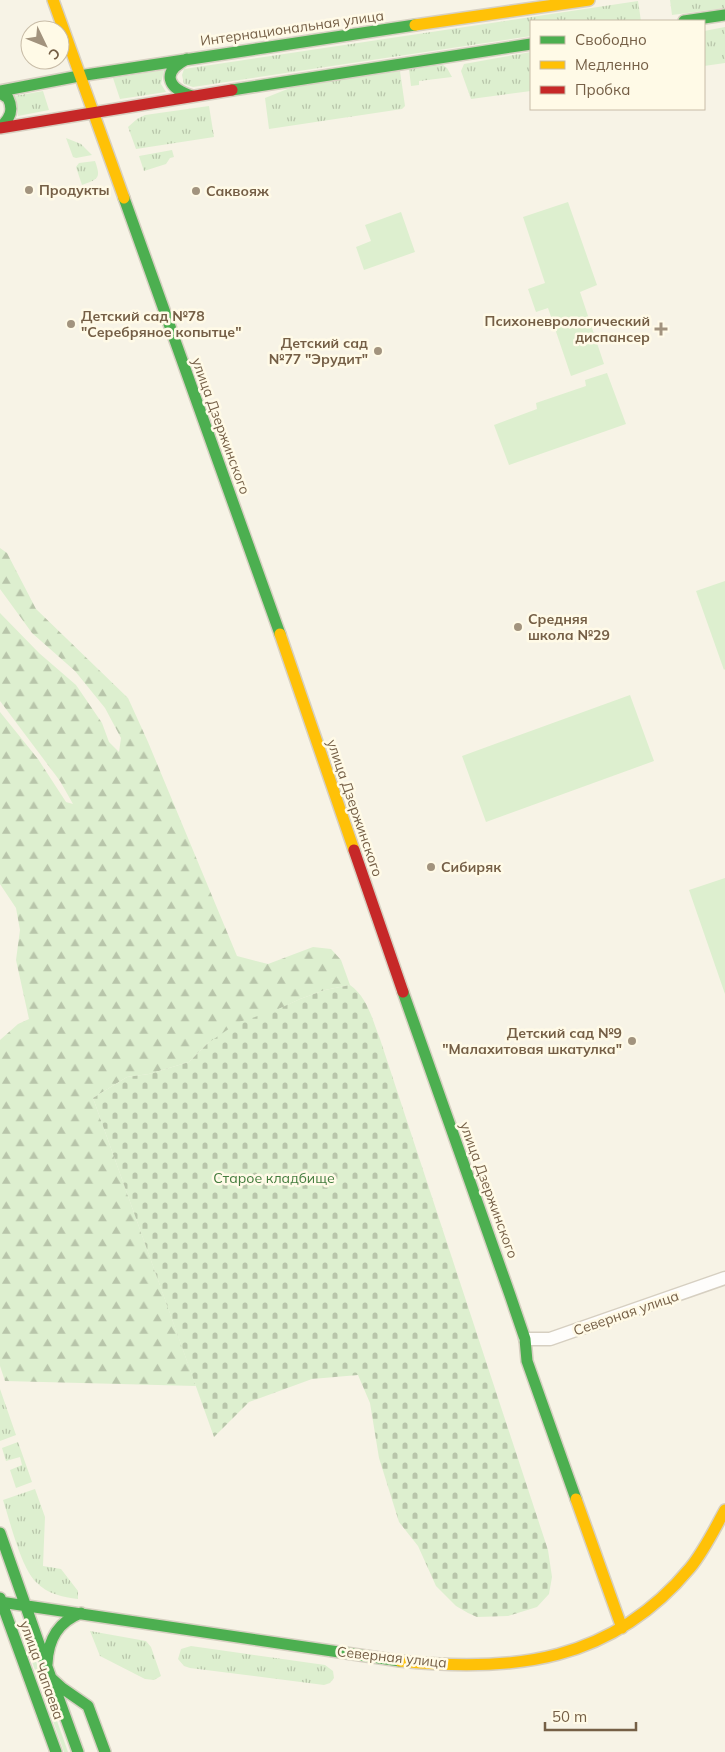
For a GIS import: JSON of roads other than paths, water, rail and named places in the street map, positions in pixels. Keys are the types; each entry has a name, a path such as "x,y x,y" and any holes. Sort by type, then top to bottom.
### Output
{"main road":[{"name":"улица Дзержинского","path":"53,0 280,634 376,914 507,1284 525,1340 528,1361 622,1628"},
{"name":"Интернациональная улица","path":"0,92 79,76 589,0"},
{"path":"691,20 725,15"},
{"path":"0,128 192,96 530,44"},
{"path":"188,59 179,62 173,67 171,81 177,91 192,96"},
{"path":"0,92 11,102 12,109 9,120 0,128"},
{"name":"Северная улица","path":"0,1601 353,1654 474,1665 523,1662 564,1653 589,1644 622,1628 658,1601 689,1568 707,1543 725,1510"},
{"name":"улица Чапаева","path":"0,1533 78,1752"},
{"name":"улица Чапаева","path":"0,1601 56,1752"},
{"path":"49,1674 47,1652 55,1632 63,1622 81,1613"},
{"name":"улица Чапаева","path":"49,1674 62,1688 88,1706 105,1752"}],"street":[{"name":"Северная улица","path":"525,1340 550,1339 725,1278"}],"place":[{"name":"Продукты","path":"29,190"},
{"name":"Саквояж","path":"196,191"},
{"name":"Детский сад №78 \"Серебряное копытце\"","path":"71,324"},
{"name":"Психоневрологический диспансер","path":"661,329"},
{"name":"Детский сад №77 \"Эрудит\"","path":"378,351"},
{"name":"Средняя школа №29","path":"518,627"},
{"name":"Сибиряк","path":"431,867"},
{"name":"Детский сад №9 \"Малахитовая шкатулка\"","path":"632,1041"}],"park label":[{"name":"Старое кладбище","path":"274,1178"}]}
